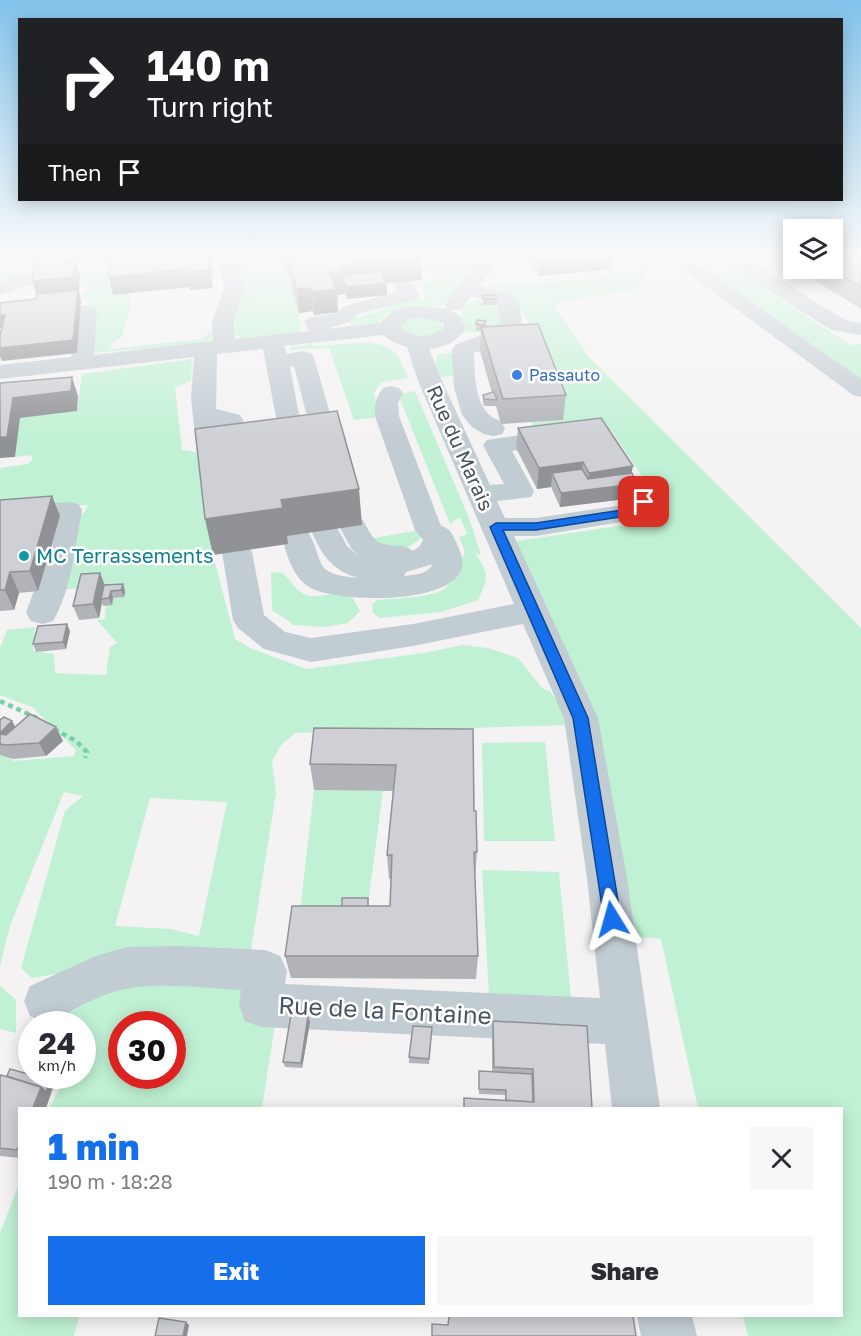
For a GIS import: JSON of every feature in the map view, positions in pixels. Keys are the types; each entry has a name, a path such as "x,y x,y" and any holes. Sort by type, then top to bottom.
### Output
{"street":[{"path":"82,363 86,316"},
{"path":"225,316 215,349 211,411 231,420 225,461"},
{"path":"320,337 315,322 344,316"},
{"path":"400,316 393,320 403,335"},
{"path":"0,372 215,349 275,352 320,337 403,335 439,340 453,333 455,324 446,316"},
{"path":"493,429 492,426 480,423 476,418 464,384 463,350 499,335 511,326 511,316"},
{"path":"758,316 861,390"},
{"path":"825,316 839,325 861,329"},
{"name":"Rue du Marais","path":"403,335 429,380 581,718 607,878 636,1107"},
{"path":"275,352 304,446"},
{"path":"41,393 49,367"},
{"path":"429,380 404,385 391,393 386,403 387,416 429,530 439,536 449,559 444,574 432,582 346,589 318,579 299,553 325,530 373,566 416,560 430,553 439,536"},
{"path":"481,494 520,492 496,446 589,433"},
{"path":"496,527 536,526 639,511 644,502 639,492"},
{"path":"0,517 68,510 55,573 42,614"},
{"path":"237,552 234,621 252,642 290,659 312,660 357,656 384,650 413,635 532,611"},
{"name":"Rue de la Fontaine","path":"46,1001 78,985 125,968 191,967 265,971 261,1005 626,1022"},
{"path":"665,1317 669,1336"}],"path":[{"path":"0,701 26,711 44,723"},
{"path":"53,728 76,741 87,752 85,758"}],"green space":[{"path":"89,316 128,316 123,336 112,344 111,349 202,339 210,331 213,333 212,339 199,344 91,353"},
{"path":"236,316 299,316 300,331 256,339 239,337 232,333"},
{"path":"360,316 387,316 376,324 352,329 349,319"},
{"path":"423,316 440,321 443,327 429,336 412,334 402,330 401,324 409,318"},
{"path":"504,316 505,319 486,332 460,333 460,317"},
{"path":"526,316 561,316 590,358 861,628 861,1336 748,1336 743,1317 843,1317 843,1107 698,1107 661,939 631,936 538,600 516,541 653,521 659,507 644,479 611,430 599,427 534,436 532,422 563,420"},
{"path":"772,316 807,316 850,345 861,344 861,380"},
{"path":"372,342 387,347 396,354 408,378 382,382 374,393 380,417 354,420 329,348 290,350 290,347 311,344 314,346"},
{"path":"458,352 458,376 437,377 433,374 437,355"},
{"path":"192,359 191,381 175,388 182,450 195,452 201,456 213,555 235,639 250,648 306,669 424,653 463,645 488,648 518,658 543,689 550,691 573,725 295,733 282,744 272,761 276,793 249,962 68,972 32,978 21,968 65,811 83,796 64,792 10,926 0,966 0,751 14,761 74,756 76,750 34,709 37,709 0,695 0,648 7,630 35,627 33,651 54,654 55,673 106,675 110,647 117,643 97,620 105,619 107,586 59,590 75,519 84,513 88,505 0,511 0,468 28,464 33,459 31,455 15,457 20,418 77,411 82,374","holes":["150,798 227,802 199,936 171,929 115,926"]},
{"path":"415,391 469,518 481,555 475,553 485,571 486,581 478,600 441,612 380,618 373,613 372,605 377,600 421,596 438,592 448,586 465,552 459,537 467,534 460,517 450,524 398,394"},
{"path":"421,530 419,540 399,550 368,539"},
{"path":"271,572 283,573 298,590 309,596 338,593 351,595 360,611 348,623 324,627 294,625 272,610"},
{"path":"545,742 555,841 484,841 482,743"},
{"path":"314,790 383,791 368,904 341,929 298,929"},
{"path":"482,870 559,872 571,998 489,996"},
{"path":"226,975 277,1011 262,1107 50,1107 59,1089 96,1089 96,1011 57,1011 61,1006 121,983"},
{"path":"0,986 16,1000 16,1033 0,1029"},
{"path":"18,1187 18,1317 79,1317 74,1336 0,1336 0,1233"}],"building":[{"path":"5,316 75,316 73,340 0,348 0,335"},
{"path":"477,320 486,321 484,325 476,324"},
{"path":"538,324 566,395 503,399 481,327"},
{"path":"72,377 71,391 13,398 7,437 0,437 0,383"},
{"path":"494,392 497,400 484,399 483,395"},
{"path":"337,411 359,489 281,500 283,508 205,519 195,429"},
{"path":"601,418 633,466 589,473 583,462 539,468 518,428"},
{"path":"582,469 588,479 632,473 636,484 561,493 552,473"},
{"path":"52,496 30,571 10,572 5,590 0,590 0,500"},
{"path":"100,573 93,604 73,606 81,574"},
{"path":"123,584 121,590 111,591 109,598 101,599 104,585"},
{"path":"67,624 63,642 33,644 38,626"},
{"path":"30,714 56,727 39,743 0,744 0,734 6,735"},
{"path":"4,717 12,721 0,733 0,720"},
{"path":"314,728 473,729 478,956 285,956 292,906 390,906 392,855 387,855 396,765 310,764"},
{"path":"342,898 368,898 368,906 342,906"},
{"path":"291,1015 308,1016 301,1063 283,1062"},
{"path":"493,1021 587,1026 592,1107 464,1107 464,1098 534,1102 533,1069 494,1067"},
{"path":"413,1026 432,1027 429,1059 409,1057"},
{"path":"10,1069 18,1071 18,1080 7,1076"},
{"path":"479,1071 532,1074 533,1102 506,1100 506,1090 479,1089"},
{"path":"1,1075 18,1080 18,1089 40,1089 33,1107 18,1107 17,1150 0,1148"},
{"path":"449,1317 633,1317 636,1336 432,1336 432,1324 448,1325"},
{"path":"159,1318 186,1322 183,1336 155,1336"}],"place":[{"name":"Passauto","path":"517,375"},
{"name":"MC Terrassements","path":"24,556"}],"route":[{"path":"612,919 581,718 496,527 536,526 587,520 639,511 644,502"}]}
